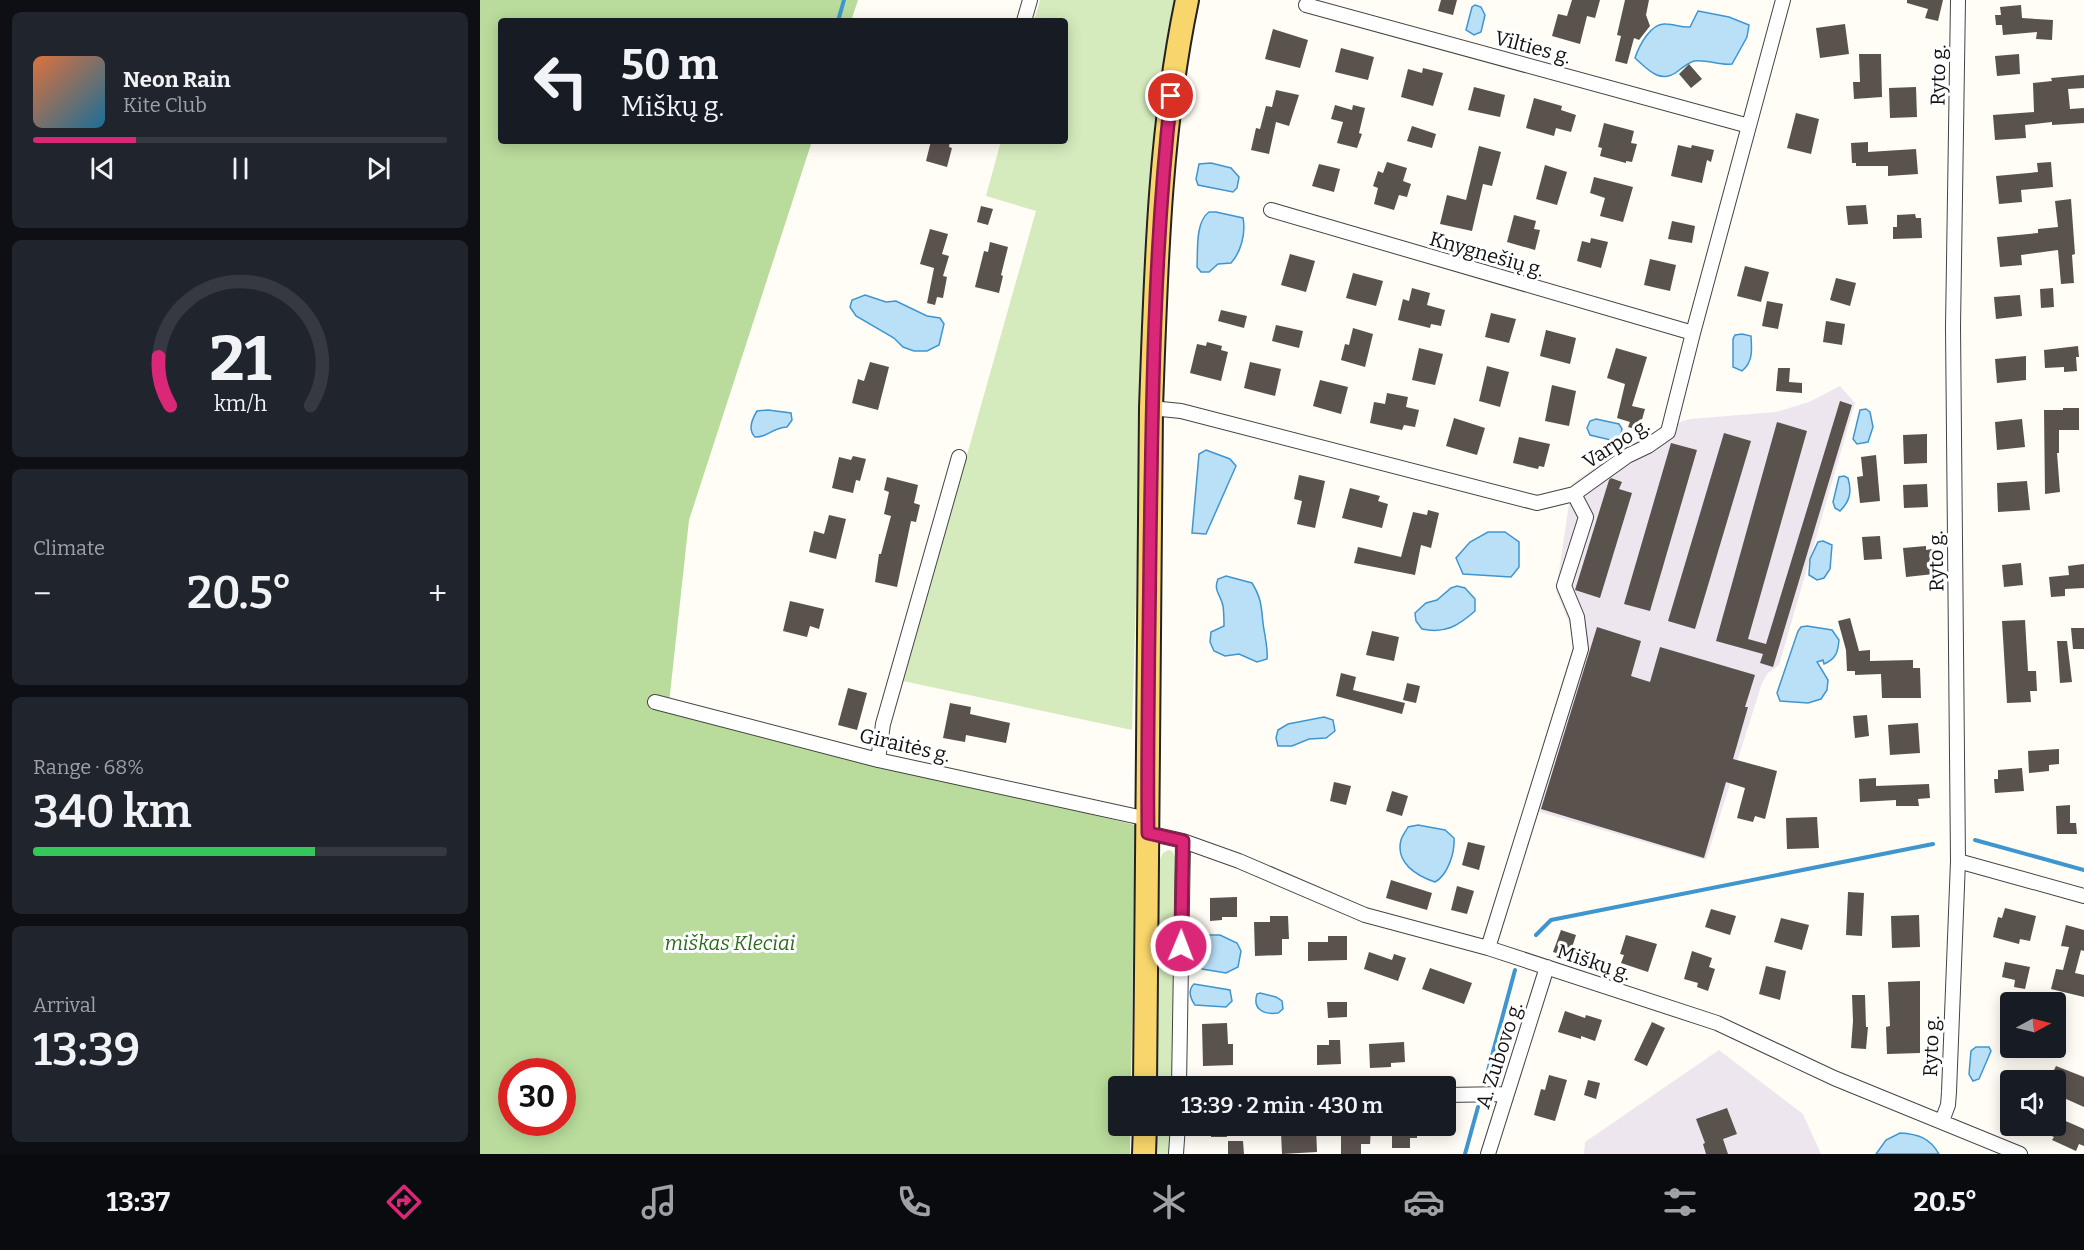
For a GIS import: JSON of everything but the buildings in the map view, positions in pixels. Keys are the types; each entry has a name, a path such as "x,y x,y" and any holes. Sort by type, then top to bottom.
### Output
{"main road":[{"path":"1145,1076 1151,408 1156,258 1173,74 1187,0"},
{"path":"1144,1154 1145,1136"}],"street":[{"path":"1025,18 1030,0"},
{"name":"Varpo g.","path":"1151,408 1181,411 1537,502 1574,495 1627,456 1648,446 1668,432 1783,0"},
{"name":"Ryto g.","path":"1942,1121 1948,1105 1949,1092 1958,861 1953,327 1958,0"},
{"name":"Vilties g.","path":"1306,5 1749,126"},
{"name":"Knygnešių g.","path":"1270,210 1693,333"},
{"path":"878,760 883,724 959,457"},
{"path":"1488,948 1581,649 1577,617 1564,586 1586,517 1574,495"},
{"name":"Giraitės g.","path":"655,702 878,760 1148,826"},
{"name":"Miškų g.","path":"1148,826 1239,861 1365,915 1488,948 1717,1023 1834,1078 2020,1154"},
{"path":"1179,1076 1183,841"},
{"path":"1958,861 2084,896"},
{"name":"A. Zubovo g.","path":"1488,1154 1547,967"},
{"path":"1456,1095 1507,1094"},
{"path":"1176,1154 1177,1136"}],"shaded area":[{"path":"1840,386 1855,403 1779,665 1768,673 1762,683 1706,860 1526,808 1576,639 1556,591 1572,484 1613,454 1662,428 1690,419 1776,412 1809,402"},
{"path":"1719,1050 1803,1114 1821,1154 1584,1154 1585,1142"}],"green space":[{"name":"miškas Kleciai","path":"480,0 858,0 852,18 498,18 498,144 811,144 689,520 668,712 1135,825 1131,1076 1108,1076 1108,1136 1130,1136 1130,1154 480,1154"},
{"path":"1040,0 1175,0 1157,115 1147,222 1132,730 903,681 1036,211 986,196 1000,144 1068,144 1068,18 1035,18"},
{"path":"1168,850 1172,851 1175,857 1172,1076 1156,1076 1159,861 1163,853"},
{"path":"1155,1136 1171,1136 1170,1154 1154,1154"}],"water":[{"path":"1475,5 1481,7 1485,15 1481,32 1474,35 1466,30 1472,7"},
{"path":"1698,11 1729,17 1749,25 1747,37 1732,64 1694,61 1666,77 1655,74 1635,58 1643,41 1655,27 1666,24 1690,27"},
{"path":"1211,163 1231,168 1239,177 1237,188 1233,192 1198,185 1196,179 1199,164"},
{"path":"1209,212 1243,218 1243,236 1238,253 1231,263 1218,264 1209,272 1201,272 1197,267 1198,237 1201,223"},
{"path":"865,295 886,302 896,301 927,316 940,318 944,324 939,345 927,351 914,351 903,347 894,338 856,316 850,307 852,300"},
{"path":"1735,335 1751,336 1752,346 1750,360 1742,371 1733,367 1733,339"},
{"path":"1866,409 1870,412 1873,427 1868,442 1857,444 1853,439 1860,410"},
{"path":"757,411 791,413 792,420 787,427 755,437 751,428 755,414"},
{"path":"1596,419 1619,424 1622,429 1620,438 1615,441 1590,435 1587,428 1590,421"},
{"path":"1206,450 1230,459 1236,466 1206,534 1192,533 1199,454"},
{"path":"1839,477 1848,478 1850,492 1846,504 1840,511 1835,508 1833,502"},
{"path":"1488,532 1505,532 1519,542 1519,567 1511,577 1463,574 1456,558 1470,542"},
{"path":"1823,541 1832,545 1830,569 1824,578 1817,580 1809,575 1810,559 1818,542"},
{"path":"1226,576 1252,583 1256,590 1262,609 1267,659 1257,662 1239,654 1225,656 1214,651 1210,642 1211,632 1224,626 1223,606 1217,583 1218,579"},
{"path":"1457,586 1465,588 1475,599 1475,611 1451,628 1422,629 1416,621 1415,613 1426,603 1437,600 1451,588"},
{"path":"1801,627 1832,630 1839,640 1834,657 1824,664 1823,660 1817,662 1828,680 1827,690 1821,699 1808,703 1780,701 1777,693 1798,631"},
{"path":"1324,717 1333,720 1335,731 1326,738 1309,739 1292,746 1278,746 1276,738 1278,730 1288,724"},
{"path":"1418,825 1445,830 1454,838 1450,863 1444,874 1435,882 1415,872 1404,862 1401,855 1403,835 1408,827"},
{"path":"1208,935 1220,935 1237,943 1241,951 1238,967 1226,973 1202,969 1196,950 1200,941"},
{"path":"1194,984 1230,990 1232,1001 1226,1007 1195,1005 1190,994"},
{"path":"1257,994 1282,1001 1283,1009 1278,1013 1273,1013 1264,1012 1258,1008 1256,999"},
{"path":"1976,1047 1989,1047 1991,1051 1979,1079 1973,1081 1969,1074 1971,1051"},
{"path":"1900,1133 1923,1138 1932,1144 1939,1154 1876,1154 1886,1140"}],"waterway":[{"path":"839,18 844,0"},
{"path":"1975,840 2084,870"},
{"path":"1536,935 1551,920 1933,844"},
{"path":"1486,1078 1515,970"},
{"path":"1465,1154 1478,1107"}],"route":[{"path":"1171,96 1156,258 1154,309 1151,408 1148,833 1183,841 1181,946"}]}
